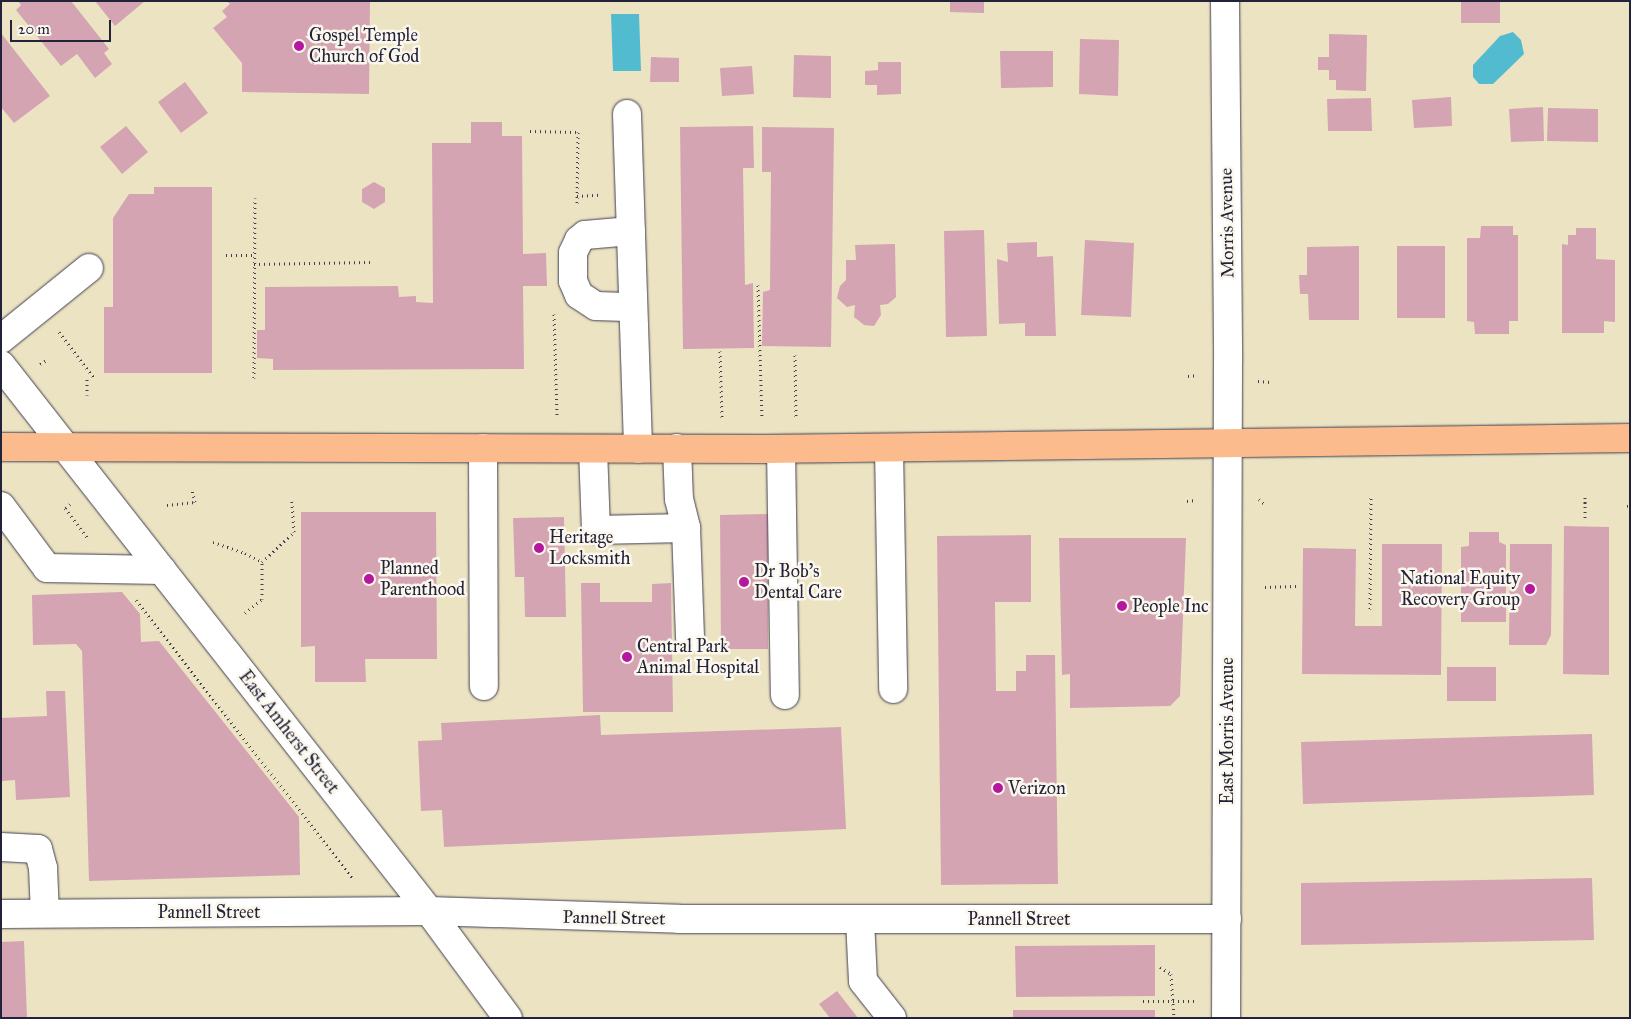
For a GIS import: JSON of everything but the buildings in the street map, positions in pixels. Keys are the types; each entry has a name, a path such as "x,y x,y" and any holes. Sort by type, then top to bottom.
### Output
{"main road":[{"path":"1,447 782,449 1630,438"}],"street":[{"name":"Morris Avenue","path":"1225,1 1227,444"},
{"path":"627,114 638,449"},
{"path":"631,231 585,235 579,240 573,252 573,281 579,295 596,306 633,307"},
{"path":"1,339 89,268"},
{"name":"East Amherst Street","path":"1,365 429,911 508,1018"},
{"name":"East Morris Avenue","path":"1226,1018 1227,444"},
{"path":"482,448 484,686"},
{"path":"677,448 679,499 686,528 690,638"},
{"path":"889,448 893,689"},
{"path":"593,449 596,530 686,528"},
{"path":"782,449 785,695"},
{"path":"1,506 47,568 162,570"},
{"path":"1,847 38,850 43,868 45,914"},
{"name":"Pannell Street","path":"1,914 429,911 561,918 860,920 1227,919"},
{"path":"860,920 863,981 892,1018"}],"path":[{"path":"530,132 578,132 576,214"},
{"path":"577,196 582,196"},
{"path":"254,198 254,378"},
{"path":"226,255 254,255"},
{"path":"254,264 370,262"},
{"path":"758,285 762,393"},
{"path":"53,324 95,379"},
{"path":"720,352 721,395"},
{"path":"795,355 796,393"},
{"path":"87,379 87,394"},
{"path":"1255,380 1271,382"},
{"path":"167,505 195,502 192,490"},
{"path":"1370,609 1371,497"},
{"path":"1585,497 1585,522"},
{"path":"1258,499 1266,505"},
{"path":"245,613 262,599 262,562 294,532 292,501"},
{"path":"65,508 347,876"},
{"path":"213,542 245,553 262,562"},
{"path":"1265,587 1297,586"},
{"path":"1160,967 1171,974 1175,1000 1174,1018"},
{"path":"1142,1000 1202,1001"}],"water":[{"path":"611,14 639,14 641,71 613,71"},
{"path":"1513,32 1521,40 1524,54 1493,84 1479,84 1473,77 1473,65 1500,36"}],"place":[{"name":"Gospel Temple Church of God","path":"299,46"},
{"name":"Heritage Locksmith","path":"539,548"},
{"name":"Planned Parenthood","path":"369,579"},
{"name":"Dr Bob's Dental Care","path":"744,582"},
{"name":"National Equity Recovery Group","path":"1530,589"},
{"name":"People Inc","path":"1122,606"},
{"name":"Central Park Animal Hospital","path":"627,657"},
{"name":"Verizon","path":"998,788"}]}
